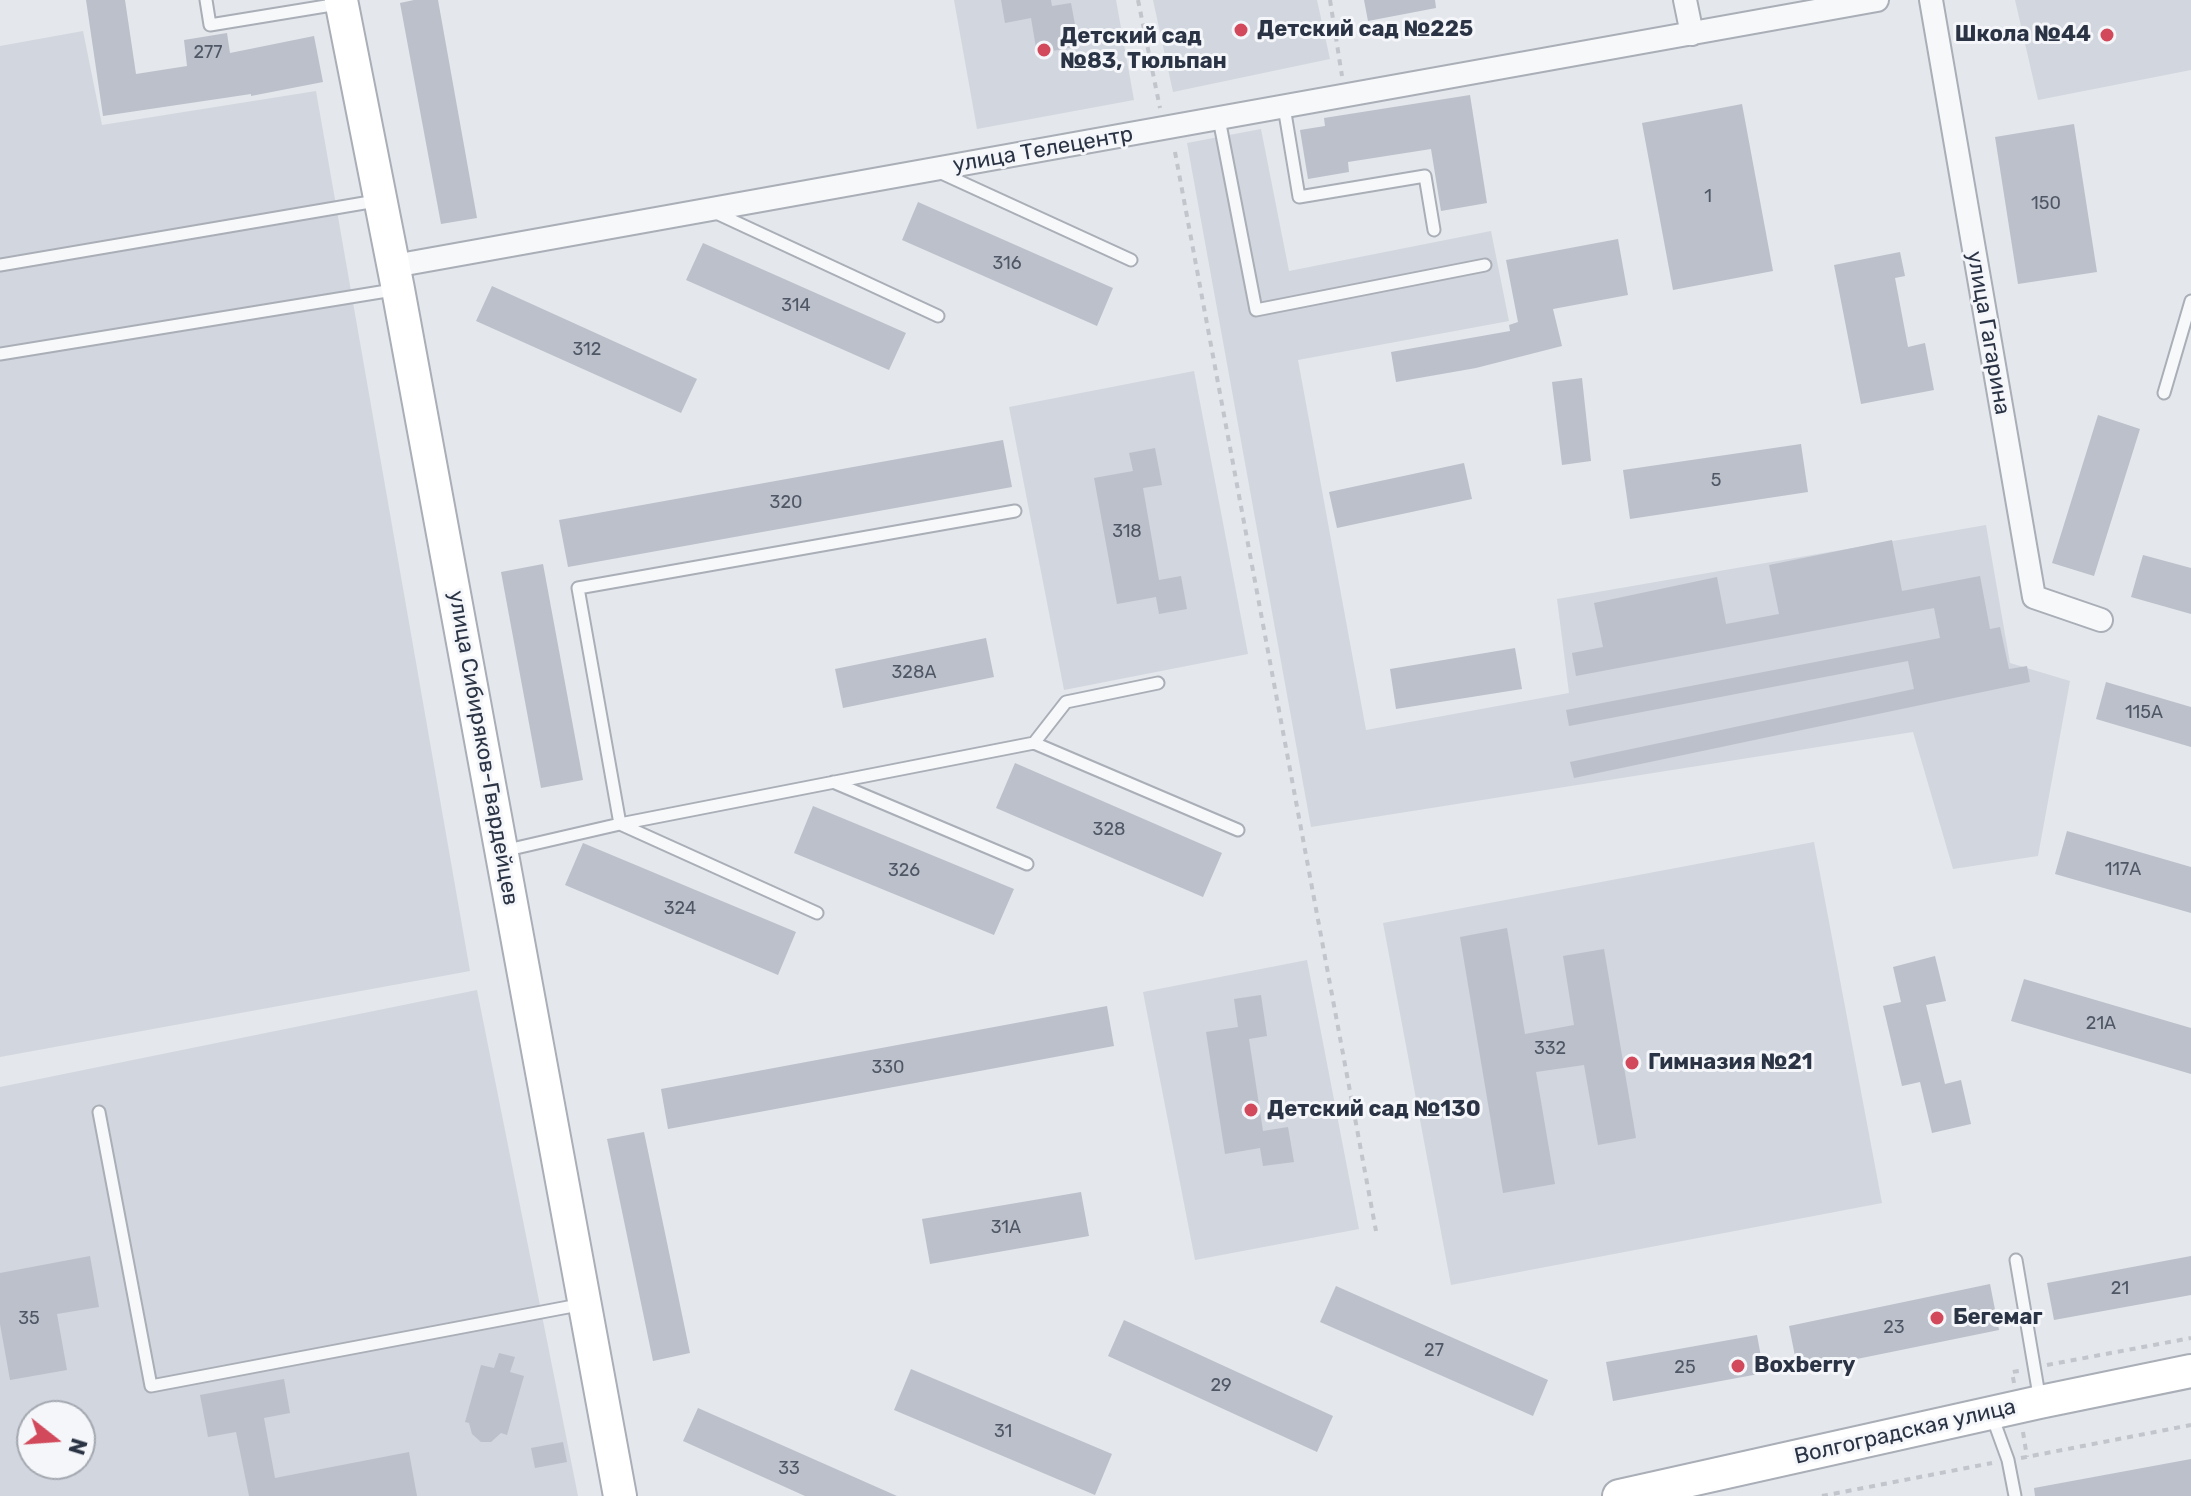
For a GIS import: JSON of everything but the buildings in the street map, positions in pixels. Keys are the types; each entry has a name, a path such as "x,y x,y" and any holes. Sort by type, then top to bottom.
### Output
{"street":[{"path":"1685,0 1692,34 1877,0"},
{"name":"улица Гагарина","path":"1931,0 2034,597 2101,620"},
{"name":"улица Сибиряков-Гвардейцев","path":"341,2 396,277 620,1496"},
{"name":"улица Телецентр","path":"396,277 709,210 1692,34"},
{"name":"Волгоградская улица","path":"1619,1496 2191,1371"}],"lane":[{"path":"206,0 210,25 341,2"},
{"path":"1284,107 1299,197 1425,176 1434,230"},
{"path":"1219,119 1256,310 1485,265"},
{"path":"933,169 1131,260"},
{"path":"0,265 381,201"},
{"path":"709,210 938,316"},
{"path":"0,354 396,277"},
{"path":"2164,393 2191,301"},
{"path":"620,824 578,588 1015,511"},
{"path":"1034,743 1066,702 1158,683"},
{"path":"502,851 620,824 1034,743 1238,830"},
{"path":"833,782 1027,864"},
{"path":"620,824 817,913"},
{"path":"99,1112 151,1386 585,1304"},
{"path":"2016,1260 2040,1402"},
{"path":"1990,1413 2008,1460 2015,1496"}],"path":[{"path":"1138,0 1160,108"},
{"path":"1328,78 1343,75 1330,0"},
{"path":"1175,152 1376,1231"}],"shaded area":[{"name":"Детский сад №83, Тюльпан","path":"954,0 1116,0 1134,100 977,129"},
{"name":"Детский сад №225","path":"1153,0 1317,0 1330,59 1173,92"},
{"name":"Школа №44","path":"2015,0 2191,0 2191,70 2038,100"},
{"path":"83,31 102,125 316,91 470,971 0,1057 0,46"},
{"path":"1261,129 1289,271 1491,231 1509,321 1298,360 1366,730 1569,693 1557,599 1986,525 2010,663 2070,681 2038,856 1953,869 1913,732 1311,827 1187,143"},
{"path":"1194,371 1248,654 1064,690 1009,407"},
{"name":"Гимназия №21","path":"1814,842 1882,1203 1451,1285 1383,923"},
{"name":"Детский сад №130","path":"1307,960 1359,1229 1195,1260 1143,992"},
{"path":"477,990 578,1496 0,1496 0,1087"}],"place":[{"name":"Детский сад №225","path":"1241,30"},
{"name":"Школа №44","path":"2107,35"},
{"name":"Детский сад №83, Тюльпан","path":"1044,50"},
{"name":"Гимназия №21","path":"1632,1063"},
{"name":"Детский сад №130","path":"1251,1110"},
{"name":"Бегемаг","path":"1937,1318"},
{"name":"Boxberry","path":"1738,1366"}]}
